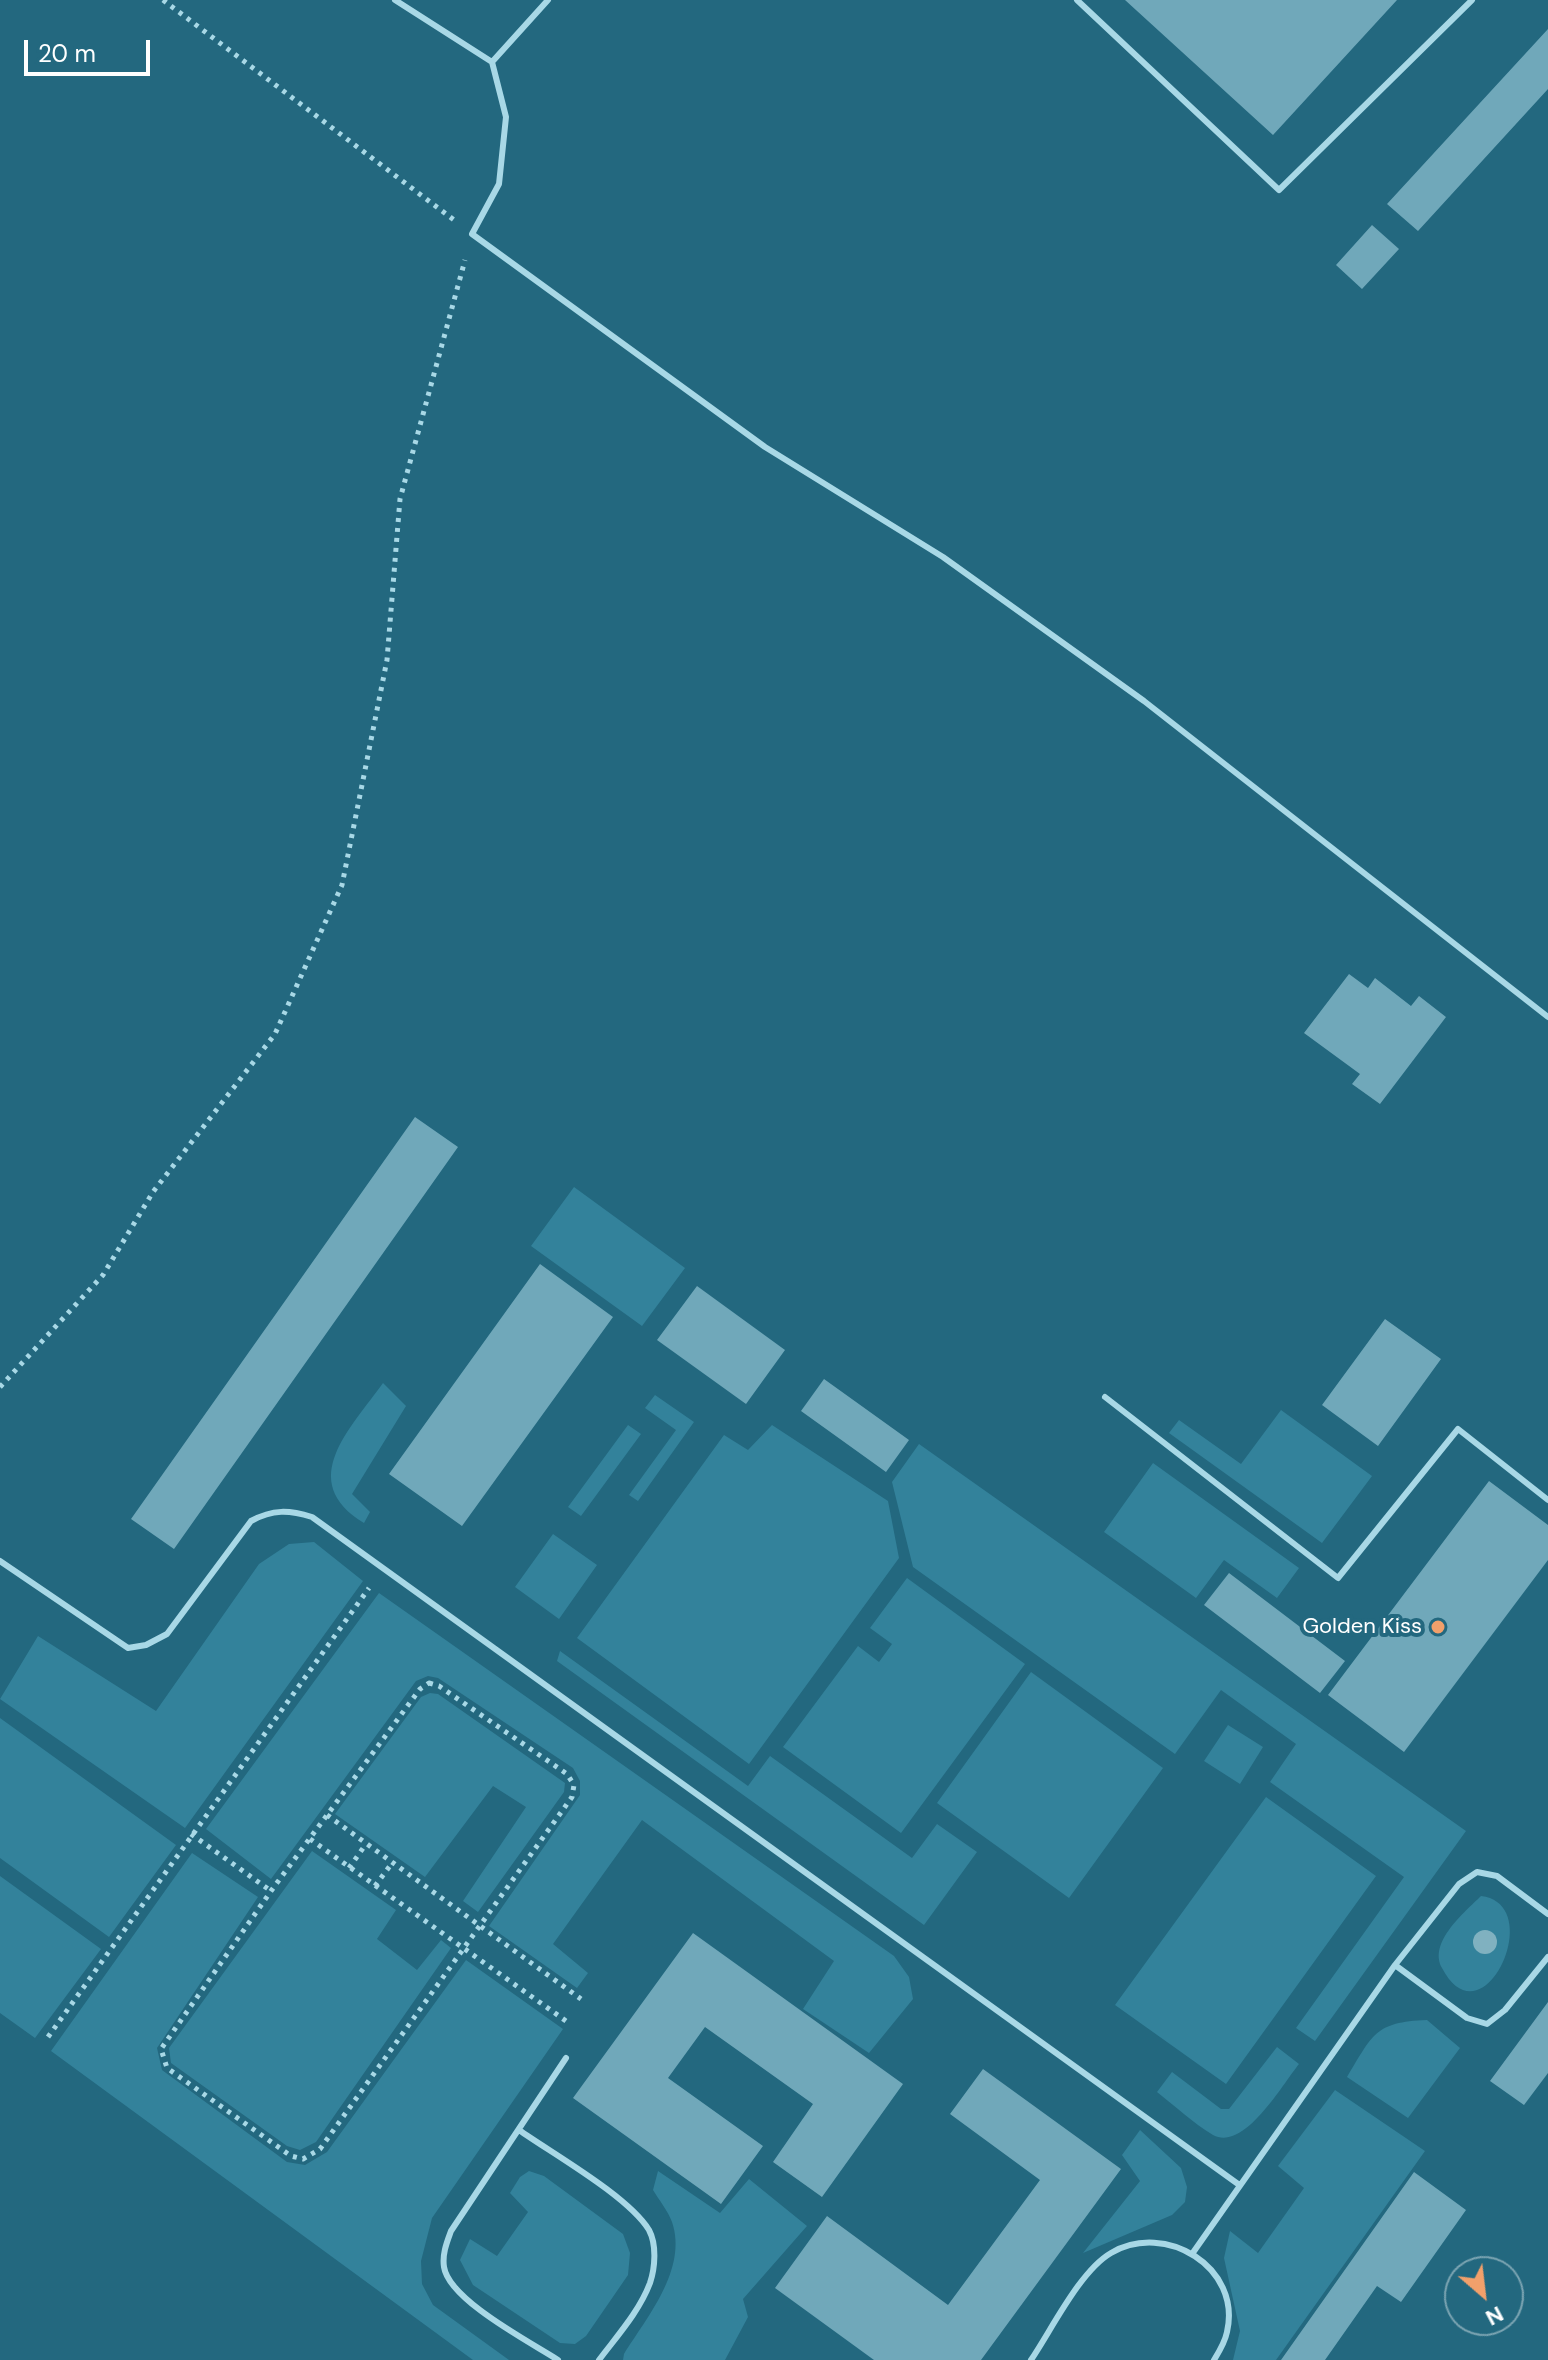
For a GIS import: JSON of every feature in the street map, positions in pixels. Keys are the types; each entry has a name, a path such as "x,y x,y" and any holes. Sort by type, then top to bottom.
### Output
{"lane":[{"path":"395,0 492,62 506,117 499,184 472,234 765,447 943,557 1144,701 1548,1017"},
{"path":"492,62 548,0"},
{"path":"1077,0 1279,190 1472,0"},
{"path":"1105,1397 1338,1578 1458,1429 1548,1500"},
{"path":"0,1561 128,1648 146,1645 167,1634 251,1521 266,1513 289,1510 312,1517 1238,2184"},
{"path":"1192,2254 1238,2184 1395,1965 1459,1884 1477,1872 1497,1876 1548,1914"},
{"path":"1395,1965 1467,2018 1487,2024 1505,2010 1548,1957"},
{"path":"558,2360 465,2298 449,2282 444,2268 445,2249 451,2231 566,2058"},
{"path":"519,2130 634,2210 650,2232 655,2253 651,2280 641,2302 599,2360"},
{"path":"1031,2360 1091,2270 1110,2253 1134,2243 1159,2242 1192,2254 1205,2263 1220,2283 1228,2308 1227,2333 1214,2360"}],"path":[{"path":"0,1387 103,1275 153,1192 275,1034 342,885 387,660 400,499 472,234 163,0"},
{"path":"48,2037 384,1567"},
{"path":"429,1683 439,1686 567,1774 574,1785 572,1797 320,2149 303,2159 291,2156 167,2068 161,2049 327,1815 420,1689 429,1683"},
{"path":"327,1815 581,1999"},
{"path":"191,1834 271,1891"},
{"path":"310,1839 566,2021"},
{"path":"349,1868 366,1844"},
{"path":"375,1886 392,1863"}],"shaded area":[{"path":"574,1187 685,1268 642,1326 531,1246"},
{"path":"383,1383 406,1406 352,1494 370,1512 364,1523 344,1507 333,1490 331,1472 345,1436"},
{"path":"655,1395 694,1422 638,1501 629,1495 676,1430 645,1408"},
{"path":"1281,1410 1372,1476 1322,1543 1169,1433 1179,1420 1241,1464"},
{"path":"628,1425 641,1434 581,1516 568,1507"},
{"path":"772,1425 888,1501 899,1558 749,1764 577,1638 724,1435 748,1450"},
{"path":"919,1444 1466,1831 1315,2041 1296,2028 1404,1877 1270,1782 1296,1744 1221,1690 1175,1754 913,1567 892,1482"},
{"path":"1153,1463 1299,1568 1277,1598 1224,1560 1196,1598 1104,1532"},
{"path":"553,1534 597,1565 559,1619 515,1587"},
{"path":"314,1542 363,1581 185,1828 0,1699 38,1636 156,1711 259,1564 289,1544"},
{"path":"907,1578 1025,1664 901,1833 783,1747 858,1646 879,1662 892,1644 870,1628"},
{"path":"379,1593 894,1956 909,1977 913,1999 869,2053 803,2009 834,1961 642,1820 553,1944 588,1973 577,1988 489,1926 580,1795 580,1781 573,1768 438,1678 428,1676 416,1681 271,1879 206,1829"},
{"path":"560,1651 748,1786 770,1756 912,1858 937,1824 977,1852 924,1925 557,1661"},
{"path":"1031,1672 1163,1768 1069,1898 937,1803"},
{"path":"438,1694 565,1783 564,1792 478,1912 463,1901 526,1807 493,1786 425,1877 335,1814 421,1697"},
{"path":"0,1718 176,1845 109,1937 0,1858"},
{"path":"1228,1725 1263,1747 1240,1784 1204,1761"},
{"path":"1266,1797 1376,1876 1226,2084 1115,2005"},
{"path":"312,1851 396,1910 377,1939 417,1970 441,1940 451,1948 316,2142 300,2150 287,2146 171,2063 169,2048"},
{"path":"192,1853 258,1897 157,2048 162,2070 287,2162 305,2165 327,2152 466,1960 563,2029 432,2218 421,2261 422,2284 433,2305 509,2360 473,2360 51,2051"},
{"path":"0,1876 101,1949 35,2038 0,2013"},
{"path":"1481,1896 1500,1905 1509,1922 1509,1943 1502,1964 1490,1982 1475,1991 1458,1988 1442,1968 1439,1958 1440,1948 1450,1928"},
{"path":"1427,2020 1460,2048 1408,2118 1347,2077 1370,2041 1385,2028"},
{"path":"1277,2047 1299,2064 1261,2114 1237,2134 1225,2138 1213,2135 1157,2092 1172,2072 1221,2109 1229,2109"},
{"path":"1335,2090 1425,2151 1276,2360 1233,2360 1240,2331 1224,2258 1230,2231 1258,2253 1304,2188 1278,2166"},
{"path":"1140,2130 1181,2168 1187,2187 1185,2202 1172,2215 1083,2253 1140,2181 1122,2155"},
{"path":"529,2171 544,2176 623,2234 630,2253 628,2275 586,2336 575,2344 560,2343 473,2285 460,2260 470,2239 497,2256 528,2212 510,2193 520,2177"},
{"path":"658,2171 720,2213 749,2179 807,2226 743,2299 748,2317 725,2360 623,2360 663,2292 674,2257 672,2222 653,2190"}],"building":[{"path":"1125,0 1397,0 1273,135"},
{"path":"1548,29 1548,89 1418,231 1387,204"},
{"path":"1372,225 1399,249 1362,289 1336,265"},
{"path":"1349,974 1368,988 1375,978 1411,1006 1419,996 1446,1017 1380,1104 1352,1084 1360,1074 1304,1033"},
{"path":"415,1117 458,1147 174,1549 131,1519"},
{"path":"540,1264 613,1317 462,1526 389,1474"},
{"path":"697,1286 785,1350 746,1404 657,1340"},
{"path":"1385,1319 1441,1359 1378,1446 1322,1405"},
{"path":"824,1379 909,1440 886,1472 801,1411"},
{"name":"Golden Kiss","path":"1489,1481 1548,1525 1548,1560 1404,1752 1328,1695"},
{"path":"1229,1573 1345,1661 1320,1693 1204,1605"},
{"path":"693,1933 903,2084 822,2197 773,2162 813,2104 705,2027 668,2078 763,2146 721,2204 573,2098"},
{"path":"1548,2002 1548,2073 1524,2105 1490,2081"},
{"path":"983,2069 1121,2169 981,2360 874,2360 775,2288 827,2216 948,2305 1040,2180 950,2114"},
{"path":"1414,2172 1466,2210 1401,2302 1377,2286 1325,2360 1281,2360"}],"place":[{"name":"Golden Kiss","path":"1438,1627"}]}
